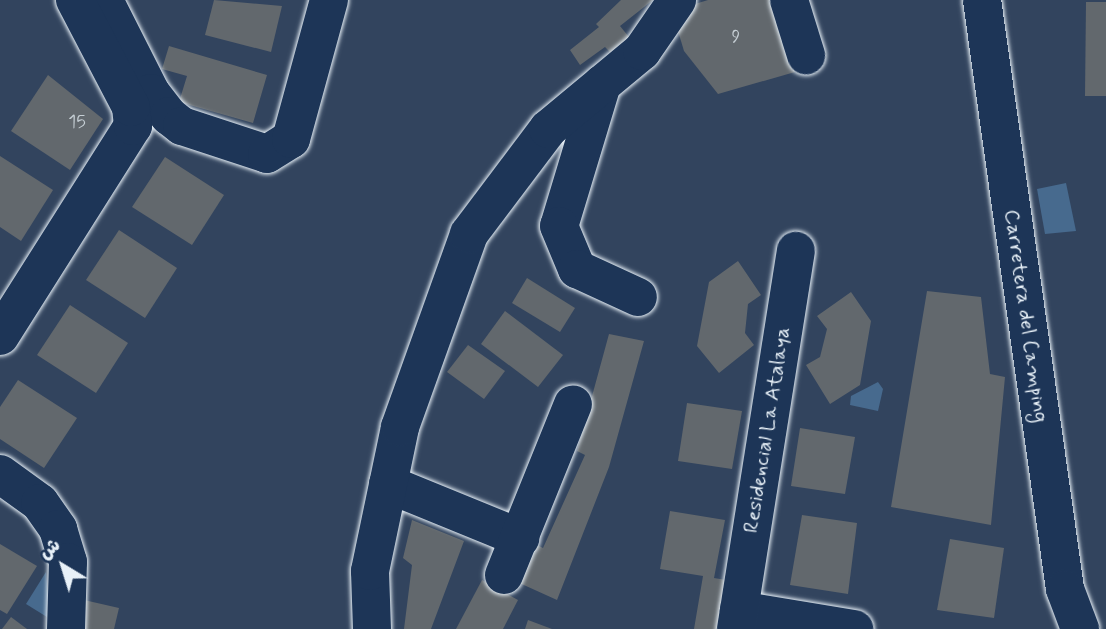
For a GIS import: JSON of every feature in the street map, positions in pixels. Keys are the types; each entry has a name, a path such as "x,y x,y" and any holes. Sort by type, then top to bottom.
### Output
{"street":[{"path":"0,336 133,126 131,107 75,0"},
{"path":"104,0 151,93 169,116 182,126 267,154 291,139 329,0"},
{"path":"372,629 370,571 400,427 469,234 548,129 642,51 677,0"},
{"path":"789,0 806,55"},
{"name":"Carretera del Camping","path":"982,0 1065,589 1080,629"},
{"path":"602,84 559,226 577,269 638,297"},
{"name":"Residencial La Atalaya","path":"796,251 737,619 853,629"},
{"path":"504,575 573,404"},
{"path":"0,474 40,503 61,537 69,580 66,629"},
{"path":"388,484 520,538"}],"water":[{"path":"1066,183 1076,231 1045,234 1037,189"},
{"path":"878,382 883,389 878,411 850,405 851,396"},
{"path":"46,572 48,597 47,617 26,604"}],"building":[{"path":"214,0 282,6 271,52 205,35"},
{"path":"621,0 653,0 620,26 633,42 616,58 605,47 580,65 570,50 599,27 596,24"},
{"path":"708,0 775,0 795,72 718,94 684,51 672,11"},
{"path":"1086,2 1106,2 1106,96 1085,96"},
{"path":"169,46 267,75 253,123 179,102 187,76 162,69"},
{"path":"48,75 103,119 70,170 11,131"},
{"path":"0,156 53,190 21,241 0,227"},
{"path":"165,157 224,195 192,245 132,207"},
{"path":"119,230 177,268 145,318 86,280"},
{"path":"738,261 761,295 748,304 745,333 754,345 719,373 697,346 709,282"},
{"path":"527,278 575,308 560,332 512,303"},
{"path":"927,291 981,297 990,374 1005,377 991,525 891,507"},
{"path":"851,292 871,321 860,385 830,404 806,365 820,357 827,329 817,316"},
{"path":"70,305 128,343 96,393 37,355"},
{"path":"505,311 563,355 538,387 481,344"},
{"path":"609,334 644,341 609,467 557,600 515,581 533,543 543,548 585,455 577,451"},
{"path":"468,345 505,371 484,399 447,372"},
{"path":"18,380 77,418 44,468 0,439 0,407"},
{"path":"687,403 742,411 732,469 678,461"},
{"path":"800,428 855,437 845,494 791,486"},
{"path":"670,511 725,520 714,578 732,581 724,629 694,629 703,576 660,569"},
{"path":"802,515 857,523 848,594 790,585"},
{"path":"412,520 464,541 431,629 404,629 412,565 403,558"},
{"path":"950,539 1004,548 994,618 937,610"},
{"path":"0,544 37,566 7,614 0,610"},
{"path":"482,580 518,600 503,629 456,629"},
{"path":"84,600 119,608 114,629 78,629"},
{"path":"11,617 27,629 2,629"},
{"path":"528,620 552,629 525,629"}]}
